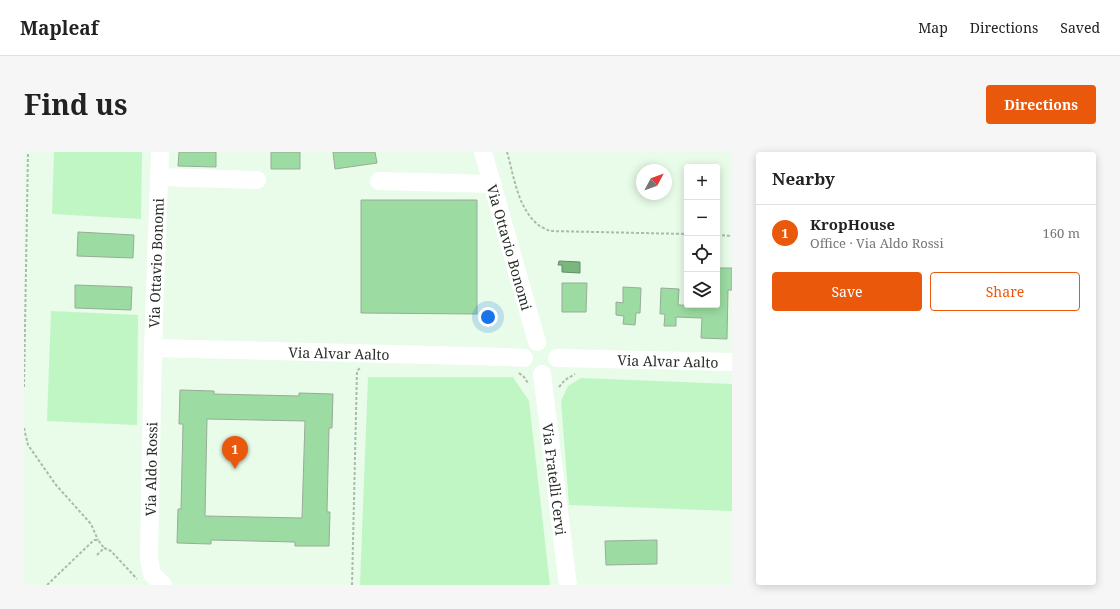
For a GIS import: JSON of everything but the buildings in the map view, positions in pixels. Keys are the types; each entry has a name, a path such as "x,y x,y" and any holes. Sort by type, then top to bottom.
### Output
{"street":[{"name":"Via Ottavio Bonomi","path":"154,348 160,152"},
{"name":"Via Ottavio Bonomi","path":"483,152 537,342"},
{"name":"Via Ottavio Bonomi","path":"160,177 257,180"},
{"path":"379,181 492,184"},
{"path":"537,342 550,345 556,353 556,358 556,362 551,370 542,374 532,372 525,364 520,365 528,348 537,342"},
{"name":"Via Alvar Aalto","path":"154,348 508,357 520,365"},
{"name":"Via Aldo Rossi","path":"154,348 149,558 152,574 163,585"},
{"name":"Via Alvar Aalto","path":"556,358 732,362"},
{"name":"Via Fratelli Cervi","path":"542,374 568,585"}],"path":[{"path":"24,387 28,152"},
{"path":"507,152 519,194 526,210 537,224 550,231 684,234"},
{"path":"720,235 732,236"},
{"path":"520,365 524,377 535,394 555,391 565,380 579,372"},
{"path":"352,585 357,371 362,366"},
{"path":"24,428 28,445 56,485 91,524 98,540 104,548 111,551 139,580"},
{"path":"47,585 94,540 98,540"},
{"path":"97,555 104,548"}],"shaded area":[{"path":"54,152 142,152 141,219 52,214"},
{"path":"559,261 580,262 580,273 562,272 562,265 558,265"},
{"path":"51,311 138,315 137,425 47,421"},
{"path":"368,377 513,377 529,401 550,585 360,585"},
{"path":"581,378 732,384 732,511 569,505 561,401 568,386"}],"place":[{"name":"KropHouse","path":"235,469"}]}
